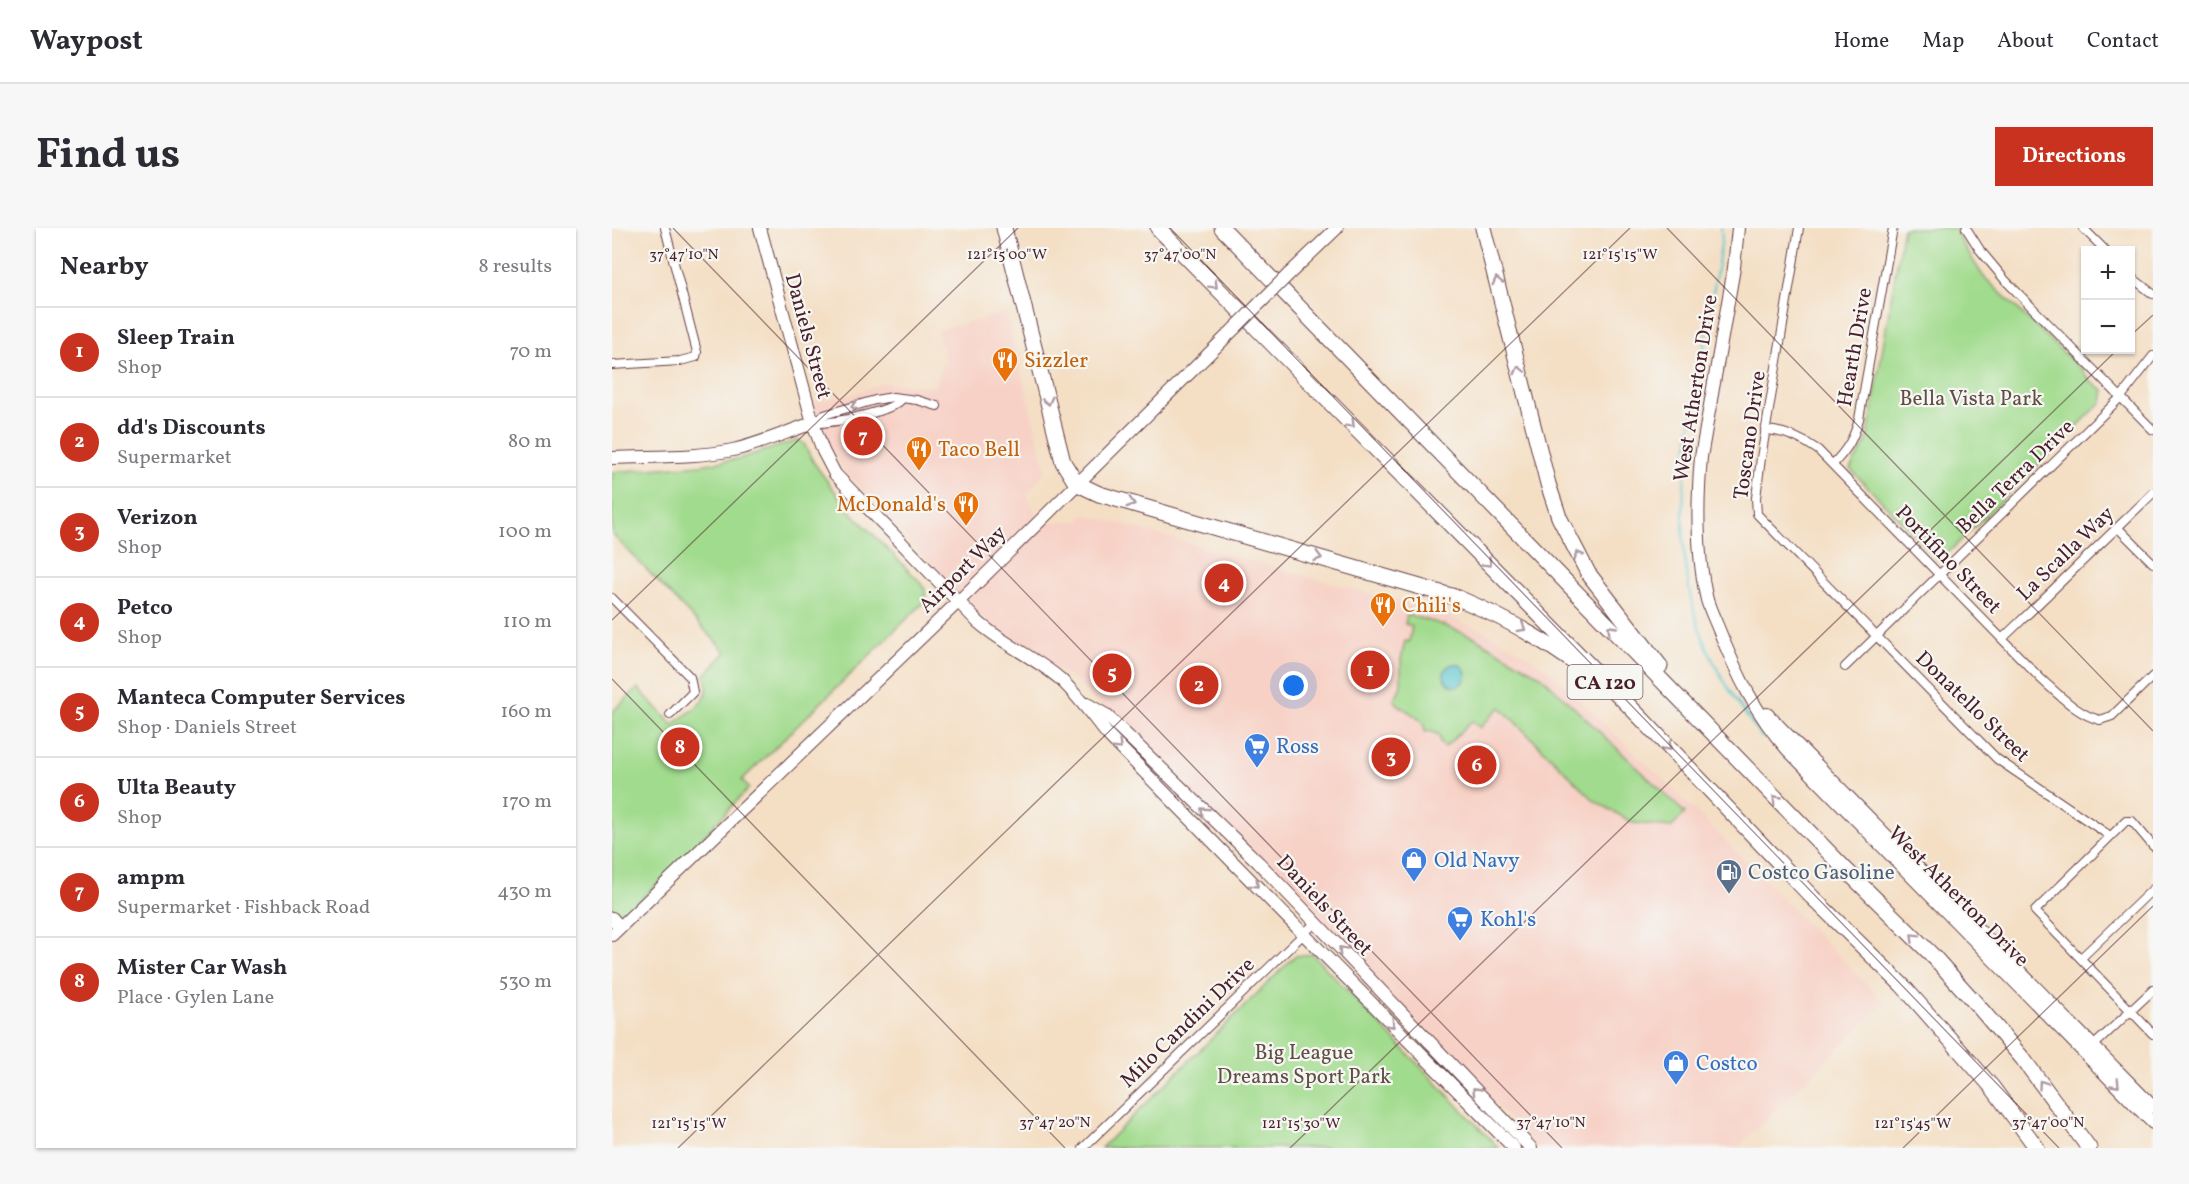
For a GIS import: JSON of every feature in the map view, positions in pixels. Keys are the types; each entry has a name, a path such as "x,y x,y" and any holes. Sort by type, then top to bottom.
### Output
{"highway":[{"path":"1004,228 1062,462 1076,483 1099,494 1417,585 1488,610 1515,623 1552,646 1643,720"},
{"name":"CA 120","path":"1158,228 1643,720 1812,897 1903,986 1992,1087 2037,1148"},
{"name":"CA 120","path":"1221,228 1844,868 1934,957 2024,1059 2089,1148"},
{"path":"1483,228 1548,484 1559,517 1594,581 1700,720"}],"main road":[{"name":"Daniels Street","path":"760,228 813,423 823,451 835,474 958,602 994,636 1059,678 1081,700 1108,735 1514,1148"},
{"name":"Airport Way","path":"615,926 958,602 1076,483 1337,228"},
{"name":"West Atherton Drive","path":"1738,228 1734,268 1701,457 1697,532 1707,600 1746,691 1786,750 2090,1049 2153,1107"},
{"path":"612,458 722,452 813,423"},
{"name":"Daniels Street","path":"1081,700 1106,715 1259,863 1531,1148"},
{"name":"West Atherton Drive","path":"2090,1049 2153,1123"}],"street":[{"path":"612,365 680,361 696,357 697,352 665,228"},
{"name":"Toscano Drive","path":"1799,228 1765,430 1756,498 1757,514 1875,636"},
{"name":"Hearth Drive","path":"1833,464 1846,450 1855,435 1893,228"},
{"path":"1966,228 1980,250 2005,280 2153,430"},
{"path":"2084,228 2101,246"},
{"path":"2135,280 2153,294"},
{"name":"Bella Terra Drive","path":"1845,667 2121,397 2153,356"},
{"path":"813,423 826,424 877,411 896,406 901,400 917,400 937,406"},
{"name":"Portifino Street","path":"1765,430 1779,431 1795,437 1818,450 2041,679 2064,699 2096,719 2105,719 2112,716 2153,676"},
{"name":"La Scalla Way","path":"2002,639 2153,493"},
{"path":"2118,528 2153,563"},
{"path":"612,598 690,677 693,692 670,715"},
{"name":"Donatello Street","path":"1875,636 1997,759 2110,836"},
{"path":"2153,846 2132,821 2126,821 2035,911 2153,1034"},
{"path":"2081,958 2153,889"},
{"name":"Milo Candini Drive","path":"1083,1148 1316,922"},
{"path":"2090,1049 2153,990"}],"shaded area":[{"path":"1006,313 1046,470 1027,494 1037,518 959,595 847,475 828,445 812,403 857,393 881,383 935,386 945,360 937,330"},
{"path":"1085,514 1445,615 1484,631 1514,647 1548,670 1694,809 1885,1003 1737,1148 1537,1148 1320,922 1116,719 1074,680 999,632 966,602 1041,522 1078,521"}],"green space":[{"name":"Bella Vista Park","path":"1903,228 1956,228 1957,235 1983,276 2083,371 2091,382 2104,390 2102,402 1940,561 1850,469 1867,441"},
{"path":"799,440 847,508 921,583 925,592 923,603 742,780 749,788 666,876 620,919 612,910 612,712 638,688 673,725 704,699 707,685 704,676 726,652 612,534 612,472 700,465 738,459"},
{"path":"1407,615 1474,637 1541,676 1685,813 1672,827 1633,823 1595,801 1500,707 1480,728 1472,721 1445,747 1441,744 1439,735 1430,731 1425,732 1418,718 1394,700 1401,686 1401,660 1405,641 1409,642 1412,626 1405,624"},
{"name":"Big League Dreams Sport Park","path":"1312,954 1499,1148 1101,1148 1295,956"}],"water":[{"path":"1455,664 1463,667 1466,675 1463,683 1455,686 1447,683 1444,675 1447,667"}],"waterway":[{"path":"1721,228 1722,238 1689,437 1685,472 1683,542 1694,612 1706,645 1724,681 1762,738"}],"place":[{"name":"Sizzler","path":"1005,383"},
{"name":"ampm","path":"863,436"},
{"name":"Taco Bell","path":"919,472"},
{"name":"McDonald's","path":"966,527"},
{"name":"Petco","path":"1224,583"},
{"name":"Chili's","path":"1383,628"},
{"name":"Sleep Train","path":"1370,670"},
{"name":"Manteca Computer Services","path":"1112,673"},
{"name":"dd's Discounts","path":"1199,685"},
{"name":"Mister Car Wash","path":"680,747"},
{"name":"Verizon","path":"1391,757"},
{"name":"Ulta Beauty","path":"1477,765"},
{"name":"Ross","path":"1257,769"},
{"name":"Old Navy","path":"1414,883"},
{"name":"Costco Gasoline","path":"1729,895"},
{"name":"Kohl's","path":"1460,942"},
{"name":"Costco","path":"1676,1086"}]}
